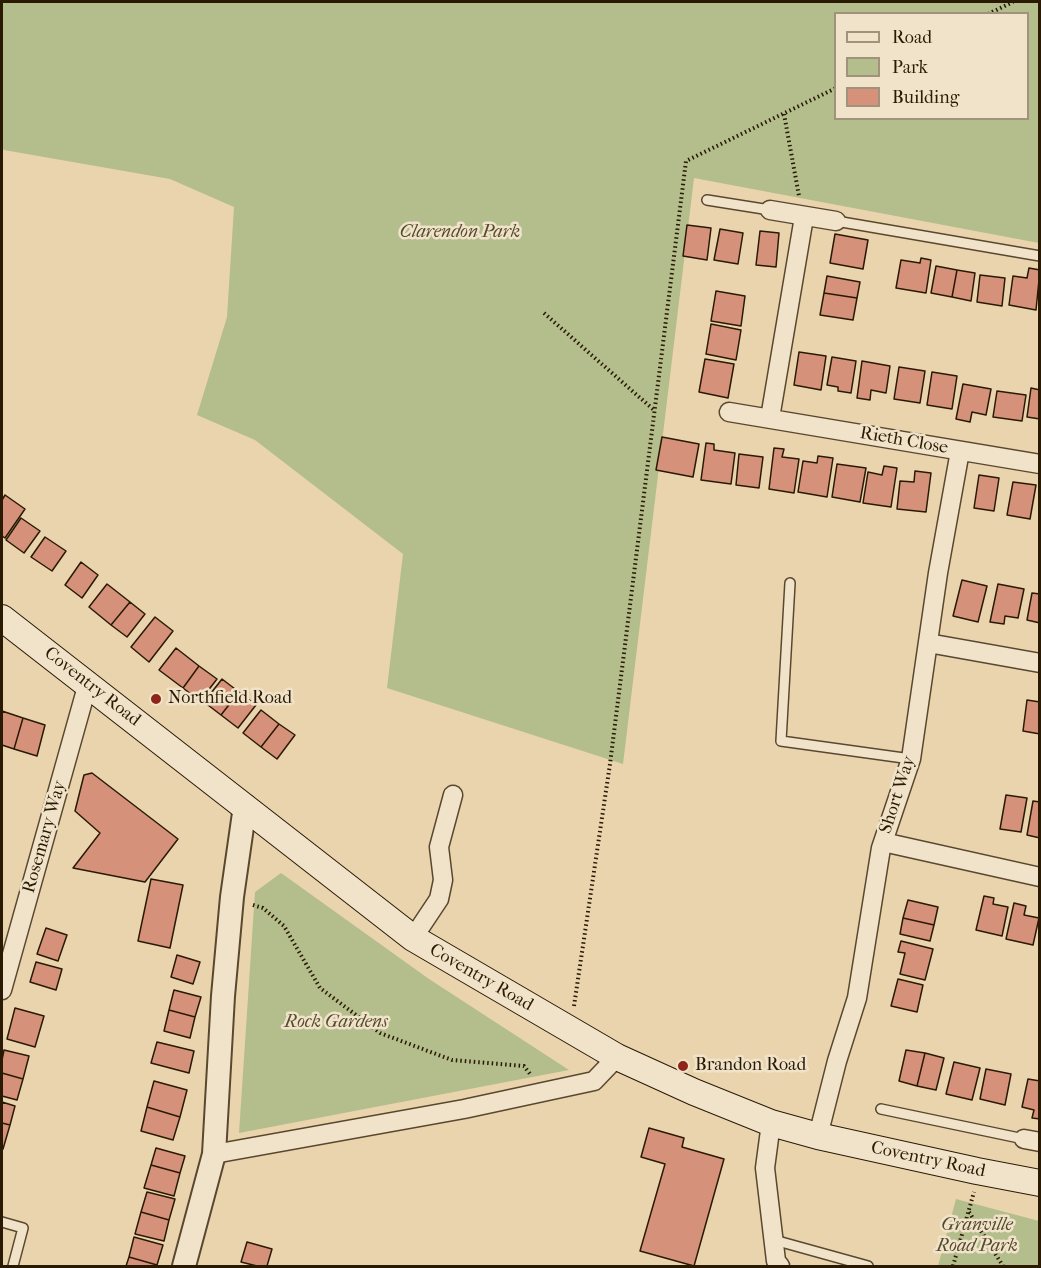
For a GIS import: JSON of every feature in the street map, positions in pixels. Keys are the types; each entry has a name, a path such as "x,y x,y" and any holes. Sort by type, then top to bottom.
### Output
{"main road":[{"name":"Coventry Road","path":"2,618 413,938 616,1057 771,1123 818,1136 1040,1183"}],"street":[{"path":"770,210 804,218 836,221"},
{"path":"770,418 804,218"},
{"name":"Rieth Close","path":"729,412 1040,464"},
{"name":"Short Way","path":"818,1136 837,1061 857,998 883,842 911,759 960,451"},
{"path":"928,643 1040,663"},
{"name":"Rosemary Way","path":"2,990 88,683"},
{"path":"413,938 439,899 443,880 440,847 453,795"},
{"path":"184,1266 214,1154 223,996 232,897 245,806"},
{"path":"883,842 1040,877"},
{"path":"214,1154 464,1109 594,1081 616,1057"},
{"path":"771,1123 765,1168 776,1261 780,1266"}],"lane":[{"path":"707,200 770,210"},
{"path":"836,221 1040,256"},
{"path":"790,583 781,741 911,759"},
{"path":"881,1109 1032,1140"},
{"path":"2,1222 23,1228 13,1266"},
{"path":"774,1240 868,1266"}],"path":[{"path":"992,12 1013,2"},
{"path":"571,1031 610,764 686,161 834,89"},
{"path":"784,114 804,218"},
{"path":"544,313 655,411"},
{"path":"232,897 263,908 284,926 320,988 380,1033 452,1060 524,1066 542,1092"},
{"path":"953,1266 969,1211 977,1171"},
{"path":"969,1211 1003,1266"}],"green space":[{"name":"Clarendon Park","path":"2,2 1039,2 1039,243 694,178 623,764 387,688 403,554 255,440 197,415 227,317 234,207 170,179 2,148"},
{"name":"Rock Gardens","path":"281,873 429,979 569,1070 239,1133 255,892"},
{"name":"Granville Road Park","path":"956,1199 1039,1221 1039,1266 938,1266"}],"building":[{"path":"687,225 711,228 707,260 683,256"},
{"path":"720,229 743,233 738,264 714,260"},
{"path":"760,231 779,233 776,267 756,265"},
{"path":"835,234 868,240 863,269 830,263"},
{"path":"921,258 931,260 926,293 896,288 901,260 920,263"},
{"path":"936,266 957,270 952,297 931,293"},
{"path":"1029,268 1040,270 1036,310 1009,305 1013,276 1027,278"},
{"path":"957,270 975,273 971,301 952,297"},
{"path":"980,275 1005,278 1002,306 977,302"},
{"path":"827,276 860,282 857,298 824,293"},
{"path":"716,291 745,296 741,326 711,321"},
{"path":"824,293 857,298 853,320 820,315"},
{"path":"711,324 741,330 736,360 706,354"},
{"path":"799,352 826,356 821,390 794,385"},
{"path":"832,357 856,361 851,393 838,391 838,387 827,385"},
{"path":"705,359 734,364 728,398 699,392"},
{"path":"862,361 890,366 886,393 871,390 870,400 857,398"},
{"path":"899,367 925,371 920,403 894,399"},
{"path":"932,372 957,376 952,409 927,405"},
{"path":"963,384 991,389 986,415 972,412 970,422 956,419"},
{"path":"1031,388 1040,390 1040,419 1027,417"},
{"path":"997,391 1026,395 1022,421 993,417"},
{"path":"662,437 699,444 693,477 656,470"},
{"path":"706,443 714,444 714,450 735,453 731,484 701,480"},
{"path":"774,448 784,449 782,457 799,459 794,493 769,489"},
{"path":"739,454 763,457 759,488 736,485"},
{"path":"818,456 833,458 827,497 798,492 803,461 817,463"},
{"path":"837,464 866,468 860,502 832,497"},
{"path":"884,466 897,468 891,507 863,503 868,472 882,475"},
{"path":"915,471 931,473 926,512 897,509 900,481 914,482"},
{"path":"979,475 999,478 994,511 974,508"},
{"path":"1013,482 1036,485 1030,519 1007,515"},
{"path":"5,495 25,509 5,538 2,536 2,500"},
{"path":"21,518 40,531 24,553 6,540"},
{"path":"45,537 66,551 52,571 31,557"},
{"path":"81,562 98,575 82,598 65,585"},
{"path":"962,580 987,586 978,622 953,616"},
{"path":"107,584 130,602 111,625 89,607"},
{"path":"998,584 1024,589 1018,618 1005,616 1004,624 990,622"},
{"path":"1032,593 1040,594 1040,623 1027,620"},
{"path":"130,602 145,614 127,637 111,625"},
{"path":"155,617 173,631 149,662 131,647"},
{"path":"176,648 199,666 183,688 159,670"},
{"path":"199,666 217,679 200,701 183,688"},
{"path":"222,679 239,692 221,715 204,702"},
{"path":"239,692 256,705 238,728 221,715"},
{"path":"1027,700 1040,702 1040,734 1023,731"},
{"path":"261,710 279,724 261,747 243,733"},
{"path":"2,711 23,718 14,749 2,745"},
{"path":"23,718 45,725 37,756 14,749"},
{"path":"279,724 295,735 277,759 261,747"},
{"path":"92,773 178,839 145,882 73,868 100,833 75,811 84,775"},
{"path":"1006,795 1027,798 1021,832 1000,829"},
{"path":"1033,801 1040,802 1040,838 1027,835"},
{"path":"151,879 183,885 170,948 138,941"},
{"path":"984,896 994,898 993,904 1008,907 1002,936 976,930"},
{"path":"908,900 938,907 934,925 903,918"},
{"path":"1014,903 1026,906 1024,915 1039,918 1033,945 1006,939"},
{"path":"903,918 934,925 930,941 900,934"},
{"path":"46,928 67,935 58,961 37,954"},
{"path":"901,941 933,949 925,980 900,974 905,953 898,952"},
{"path":"177,955 200,962 193,984 171,977"},
{"path":"36,962 62,969 56,990 30,982"},
{"path":"898,979 923,985 917,1012 891,1006"},
{"path":"174,990 201,997 195,1017 169,1010"},
{"path":"15,1008 44,1016 35,1047 7,1039"},
{"path":"169,1010 195,1017 190,1038 164,1031"},
{"path":"157,1042 194,1051 189,1073 151,1063"},
{"path":"4,1050 29,1056 23,1079 2,1073"},
{"path":"906,1050 925,1053 917,1086 899,1081"},
{"path":"925,1053 944,1058 936,1090 917,1086"},
{"path":"954,1062 980,1068 972,1100 946,1094"},
{"path":"986,1069 1011,1074 1005,1105 980,1099"},
{"path":"2,1073 23,1079 17,1100 2,1096"},
{"path":"1028,1079 1040,1081 1040,1119 1032,1118 1034,1110 1022,1107"},
{"path":"154,1081 187,1090 180,1117 147,1107"},
{"path":"2,1102 15,1106 10,1125 2,1123"},
{"path":"147,1107 180,1117 173,1140 141,1131"},
{"path":"2,1123 10,1125 3,1149 2,1148"},
{"path":"649,1128 684,1138 682,1147 724,1159 694,1266 640,1251 665,1164 641,1157"},
{"path":"156,1148 185,1156 180,1173 151,1165"},
{"path":"151,1165 180,1173 174,1196 144,1188"},
{"path":"147,1192 175,1199 169,1220 141,1212"},
{"path":"141,1212 169,1220 164,1241 135,1234"},
{"path":"134,1237 163,1245 157,1265 129,1257"},
{"path":"247,1242 272,1249 267,1266 241,1262"},
{"path":"129,1257 157,1265 157,1266 126,1266"}],"place":[{"name":"Northfield Road","path":"156,699"},
{"name":"Brandon Road","path":"683,1066"}]}
